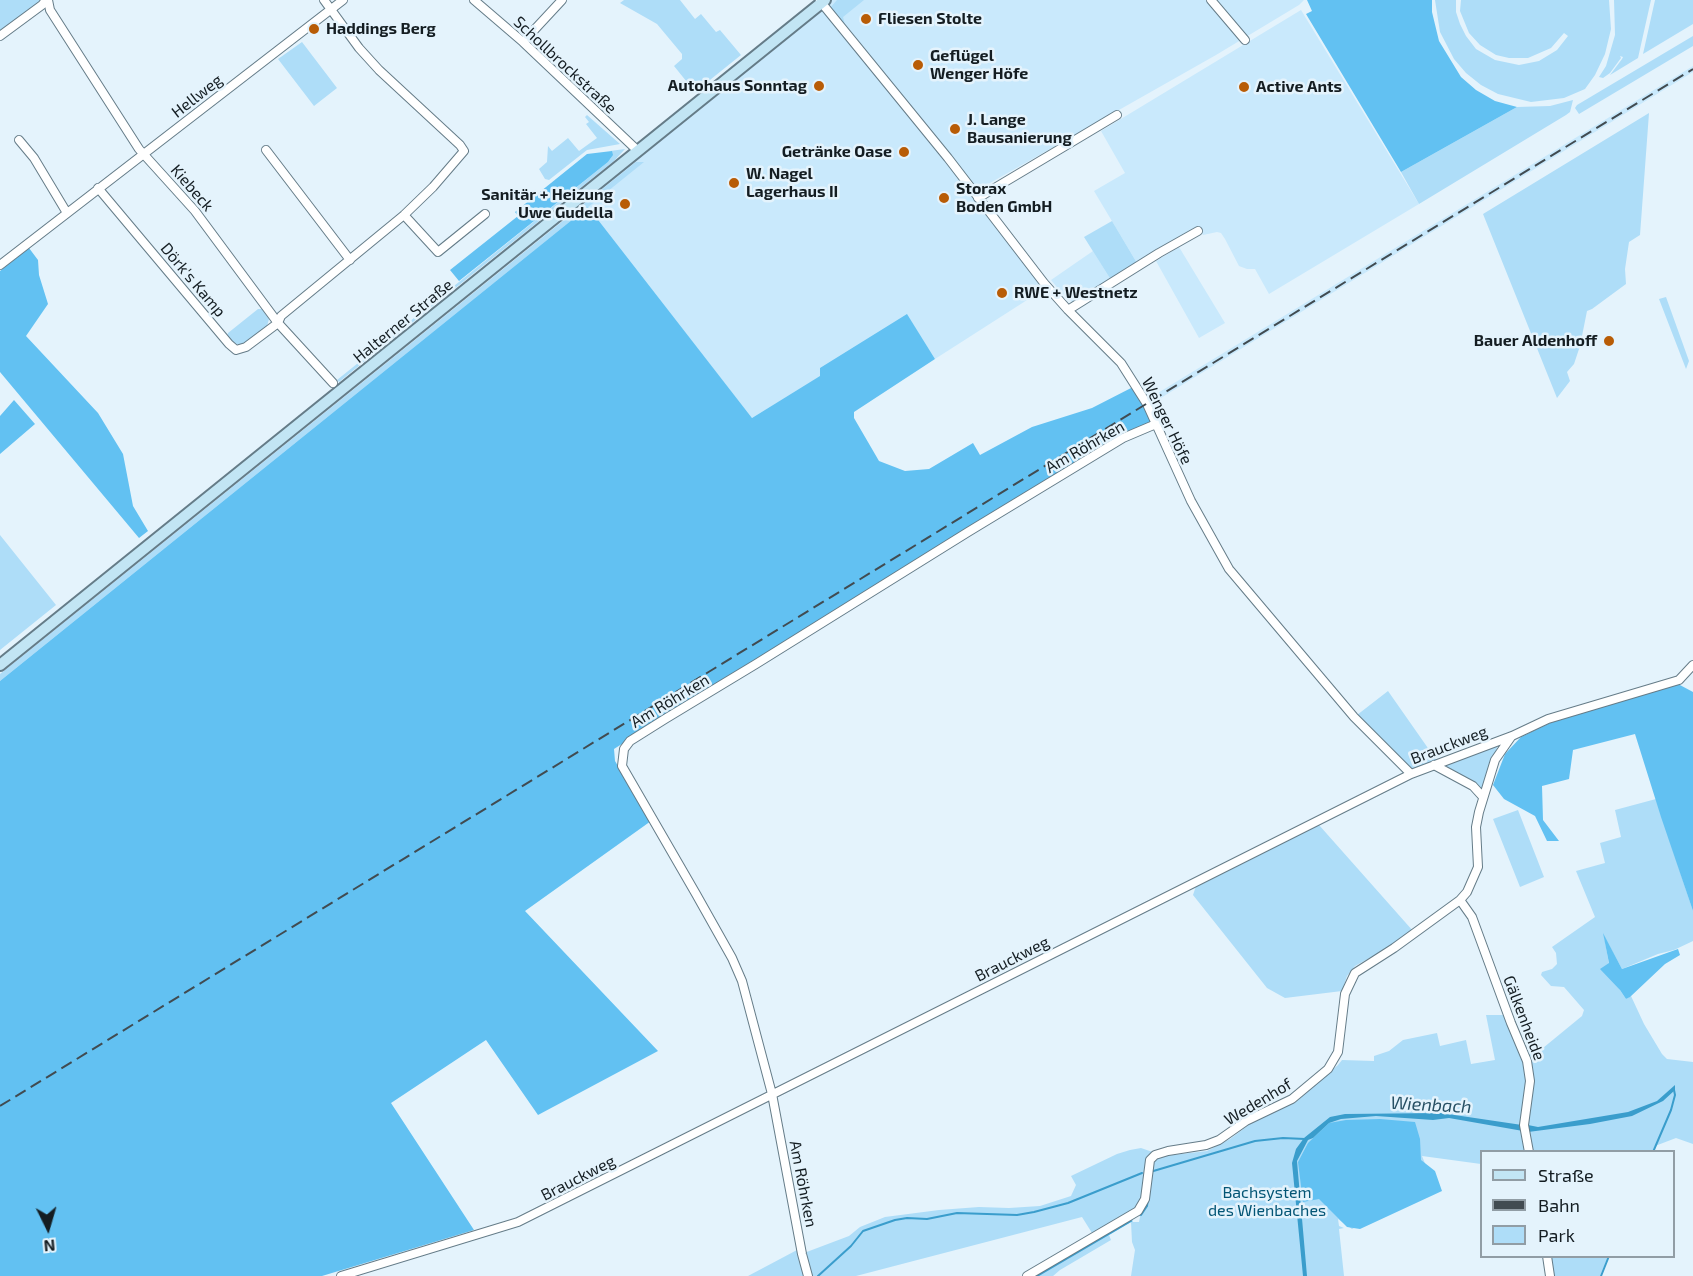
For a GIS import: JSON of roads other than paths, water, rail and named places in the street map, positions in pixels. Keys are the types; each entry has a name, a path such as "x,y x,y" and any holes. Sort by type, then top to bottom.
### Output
{"main road":[{"name":"Halterner Straße","path":"0,665 822,1"}],"street":[{"path":"0,36 47,0"},
{"name":"Kiebeck","path":"47,0 50,10 144,154 195,211 278,323 333,383"},
{"path":"278,323 281,316 404,215 433,187 464,151 379,70 359,48 324,0"},
{"name":"Hellweg","path":"0,265 344,0"},
{"name":"Schollbrockstraße","path":"474,0 523,42 638,151"},
{"path":"523,42 562,0"},
{"path":"1211,0 1245,40"},
{"name":"Wenger Höfe","path":"822,1 1044,283 1121,363 1142,395 1191,501 1229,569 1354,717 1411,774"},
{"path":"978,198 1117,115"},
{"path":"19,140 34,158 67,213"},
{"path":"266,150 350,260"},
{"name":"Dörk's Kamp","path":"98,188 236,350 246,347 278,323"},
{"path":"404,215 438,252 485,214"},
{"path":"1068,310 1198,231"},
{"name":"Am Röhrken","path":"808,1276 772,1094 737,968 622,766 624,749 630,741 985,522 1123,438 1156,424"},
{"name":"Brauckweg","path":"341,1276 518,1222 1411,774 1558,716 1678,680 1693,665"},
{"name":"Wedenhof","path":"1027,1276 1138,1211 1145,1199 1150,1160 1155,1155 1206,1145 1219,1140 1258,1115 1292,1099 1328,1069 1337,1054 1346,994 1354,973 1394,948 1460,900 1471,884 1478,867 1476,827 1483,797 1495,760 1512,736"},
{"path":"1434,765 1473,786 1483,797"},
{"name":"Gälkenheide","path":"1460,900 1472,916 1527,1061 1530,1081 1524,1122 1529,1150"},
{"path":"1547,1258 1550,1276"}],"waterway":[{"path":"1654,1150 1671,1110 1674,1090"},
{"path":"1150,1172 1255,1141 1283,1138 1305,1139"},
{"path":"818,1276 851,1246 863,1231 895,1220 927,1219 957,1213 1017,1215 1034,1212 1068,1203 1142,1173"},
{"path":"1141,1215 1147,1206 1148,1199"},
{"path":"1037,1276 1131,1221"},
{"path":"1601,1276 1608,1258"}],"railway":[{"path":"0,1106 1693,69"}],"place":[{"name":"Fliesen Stolte","path":"866,19"},
{"name":"Haddings Berg","path":"314,29"},
{"name":"Geflügel Wenger Höfe","path":"918,65"},
{"name":"Autohaus Sonntag","path":"819,86"},
{"name":"Active Ants","path":"1244,87"},
{"name":"J. Lange Bausanierung","path":"955,129"},
{"name":"Getränke Oase","path":"904,152"},
{"name":"W. Nagel Lagerhaus II","path":"734,183"},
{"name":"Storax Boden GmbH","path":"944,198"},
{"name":"Sanitär + Heizung Uwe Gudella","path":"625,204"},
{"name":"RWE + Westnetz","path":"1002,293"},
{"name":"Bauer Aldenhoff","path":"1609,341"}],"water label":[{"name":"Wienbach","path":"1431,1105"}],"park label":[{"name":"Bachsystem des Wienbaches","path":"1267,1202"}]}
